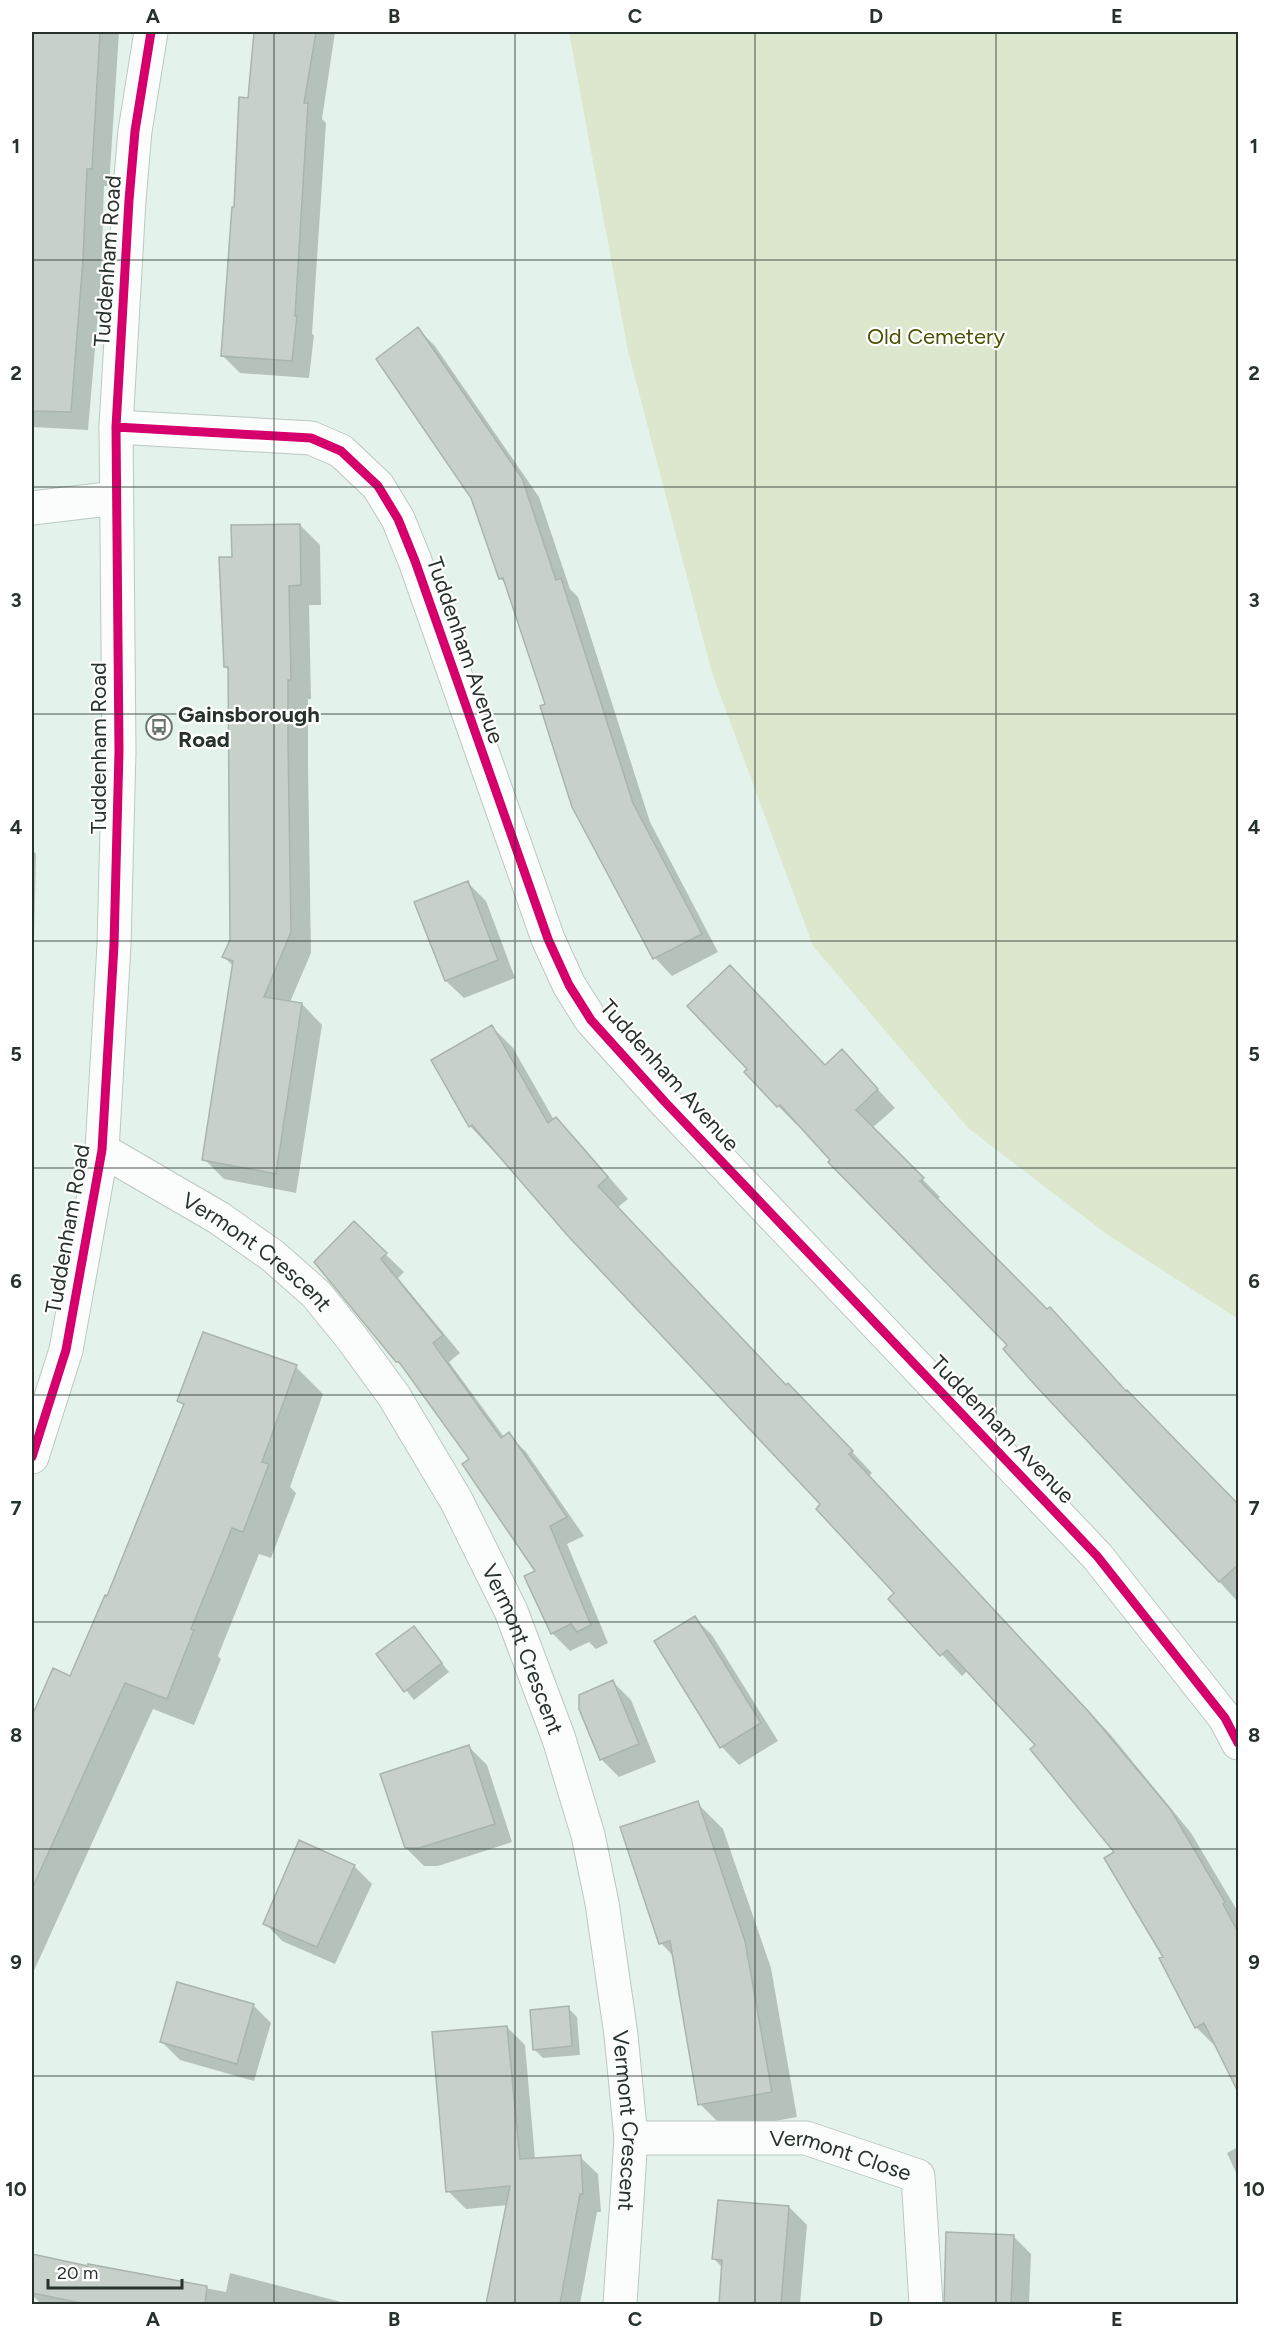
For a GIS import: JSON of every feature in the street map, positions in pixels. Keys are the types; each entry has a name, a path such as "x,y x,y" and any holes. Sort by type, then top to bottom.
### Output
{"street":[{"name":"Tuddenham Road","path":"32,1457 66,1350 102,1150 114,945 119,751 116,427 133,154 151,32"},
{"name":"Tuddenham Avenue","path":"116,427 311,438 341,451 378,486 398,519 415,561 548,939 569,985 591,1020 665,1102 1097,1556 1225,1718 1239,1743"},
{"path":"32,508 116,498"},
{"name":"Vermont Crescent","path":"102,1150 219,1218 273,1256 316,1294 394,1396 456,1500 511,1611 559,1739 588,1836 602,1903 621,2035 632,2138 620,2304"},
{"name":"Vermont Close","path":"632,2138 806,2138 918,2175 926,2304"}],"green space":[{"name":"Old Cemetery","path":"569,32 1238,32 1238,1319 1108,1235 969,1129 813,946 712,673 628,351"}],"building":[{"path":"32,32 100,32 92,169 87,169 83,259 71,412 32,411"},
{"path":"254,32 316,32 304,103 308,103 295,316 297,316 292,361 221,356 232,207 234,207 239,97 248,98"},
{"path":"418,327 522,478 556,580 561,578 633,803 702,934 653,959 572,807 540,706 545,704 503,578 499,579 471,498 376,359"},
{"path":"300,524 301,585 289,586 291,680 288,680 288,743 291,932 264,997 302,1003 276,1174 202,1160 233,961 222,957 230,940 228,667 224,667 219,557 232,557 231,525"},
{"path":"468,881 498,960 445,981 414,902"},
{"path":"730,965 825,1065 842,1049 878,1089 856,1110 924,1178 920,1181 1047,1309 1050,1307 1126,1391 1239,1505 1239,1564 1219,1582 1035,1385 1003,1349 1007,1345 828,1162 830,1160 780,1105 777,1107 744,1072 747,1069 687,1006"},
{"path":"492,1025 548,1123 556,1117 608,1177 598,1186 786,1385 788,1383 853,1451 849,1454 1089,1712 1171,1810 1225,1902 1223,1904 1239,1934 1239,2094 1204,2023 1195,2028 1159,1958 1163,1957 1104,1858 1114,1852 1030,1749 1035,1745 947,1650 940,1656 888,1599 894,1593 816,1509 820,1504 568,1236 472,1125 469,1127 431,1060"},
{"path":"354,1221 387,1253 381,1259 443,1335 433,1343 501,1438 509,1432 567,1517 550,1526 591,1625 577,1632 571,1624 551,1634 524,1576 535,1571 462,1464 469,1459 399,1362 396,1362 314,1262"},
{"path":"203,1332 297,1365 262,1462 269,1464 243,1532 232,1528 191,1629 194,1630 167,1699 125,1683 32,1889 32,1716 53,1668 70,1676 105,1595 107,1596 184,1404 177,1401"},
{"path":"695,1616 761,1723 720,1748 654,1641"},
{"path":"414,1626 442,1663 404,1692 376,1654"},
{"path":"613,1680 639,1744 600,1760 579,1709 579,1695"},
{"path":"469,1745 495,1824 419,1848 405,1848 380,1774"},
{"path":"698,1801 745,1941 772,2092 698,2105 670,1941 659,1944 620,1827"},
{"path":"299,1840 355,1865 317,1947 263,1924"},
{"path":"177,1982 254,2004 237,2064 160,2042"},
{"path":"569,2006 572,2046 533,2050 530,2010"},
{"path":"507,2026 520,2159 581,2155 583,2194 580,2194 560,2304 486,2304 510,2186 446,2192 432,2032"},
{"path":"718,2200 789,2206 781,2304 719,2304 722,2260 712,2259"},
{"path":"946,2232 1014,2235 1011,2304 944,2304"},
{"path":"32,2254 207,2286 205,2304 86,2304 32,2293"}],"cycle path":[{"path":"32,1457 66,1350 102,1150 114,945 119,751 116,427 135,131 151,32"},
{"path":"116,427 311,438 341,451 378,486 398,519 415,561 548,939 569,985 591,1020 665,1102 1097,1556 1225,1718 1238,1743"}],"place":[{"name":"Gainsborough Road","path":"159,727"}]}
